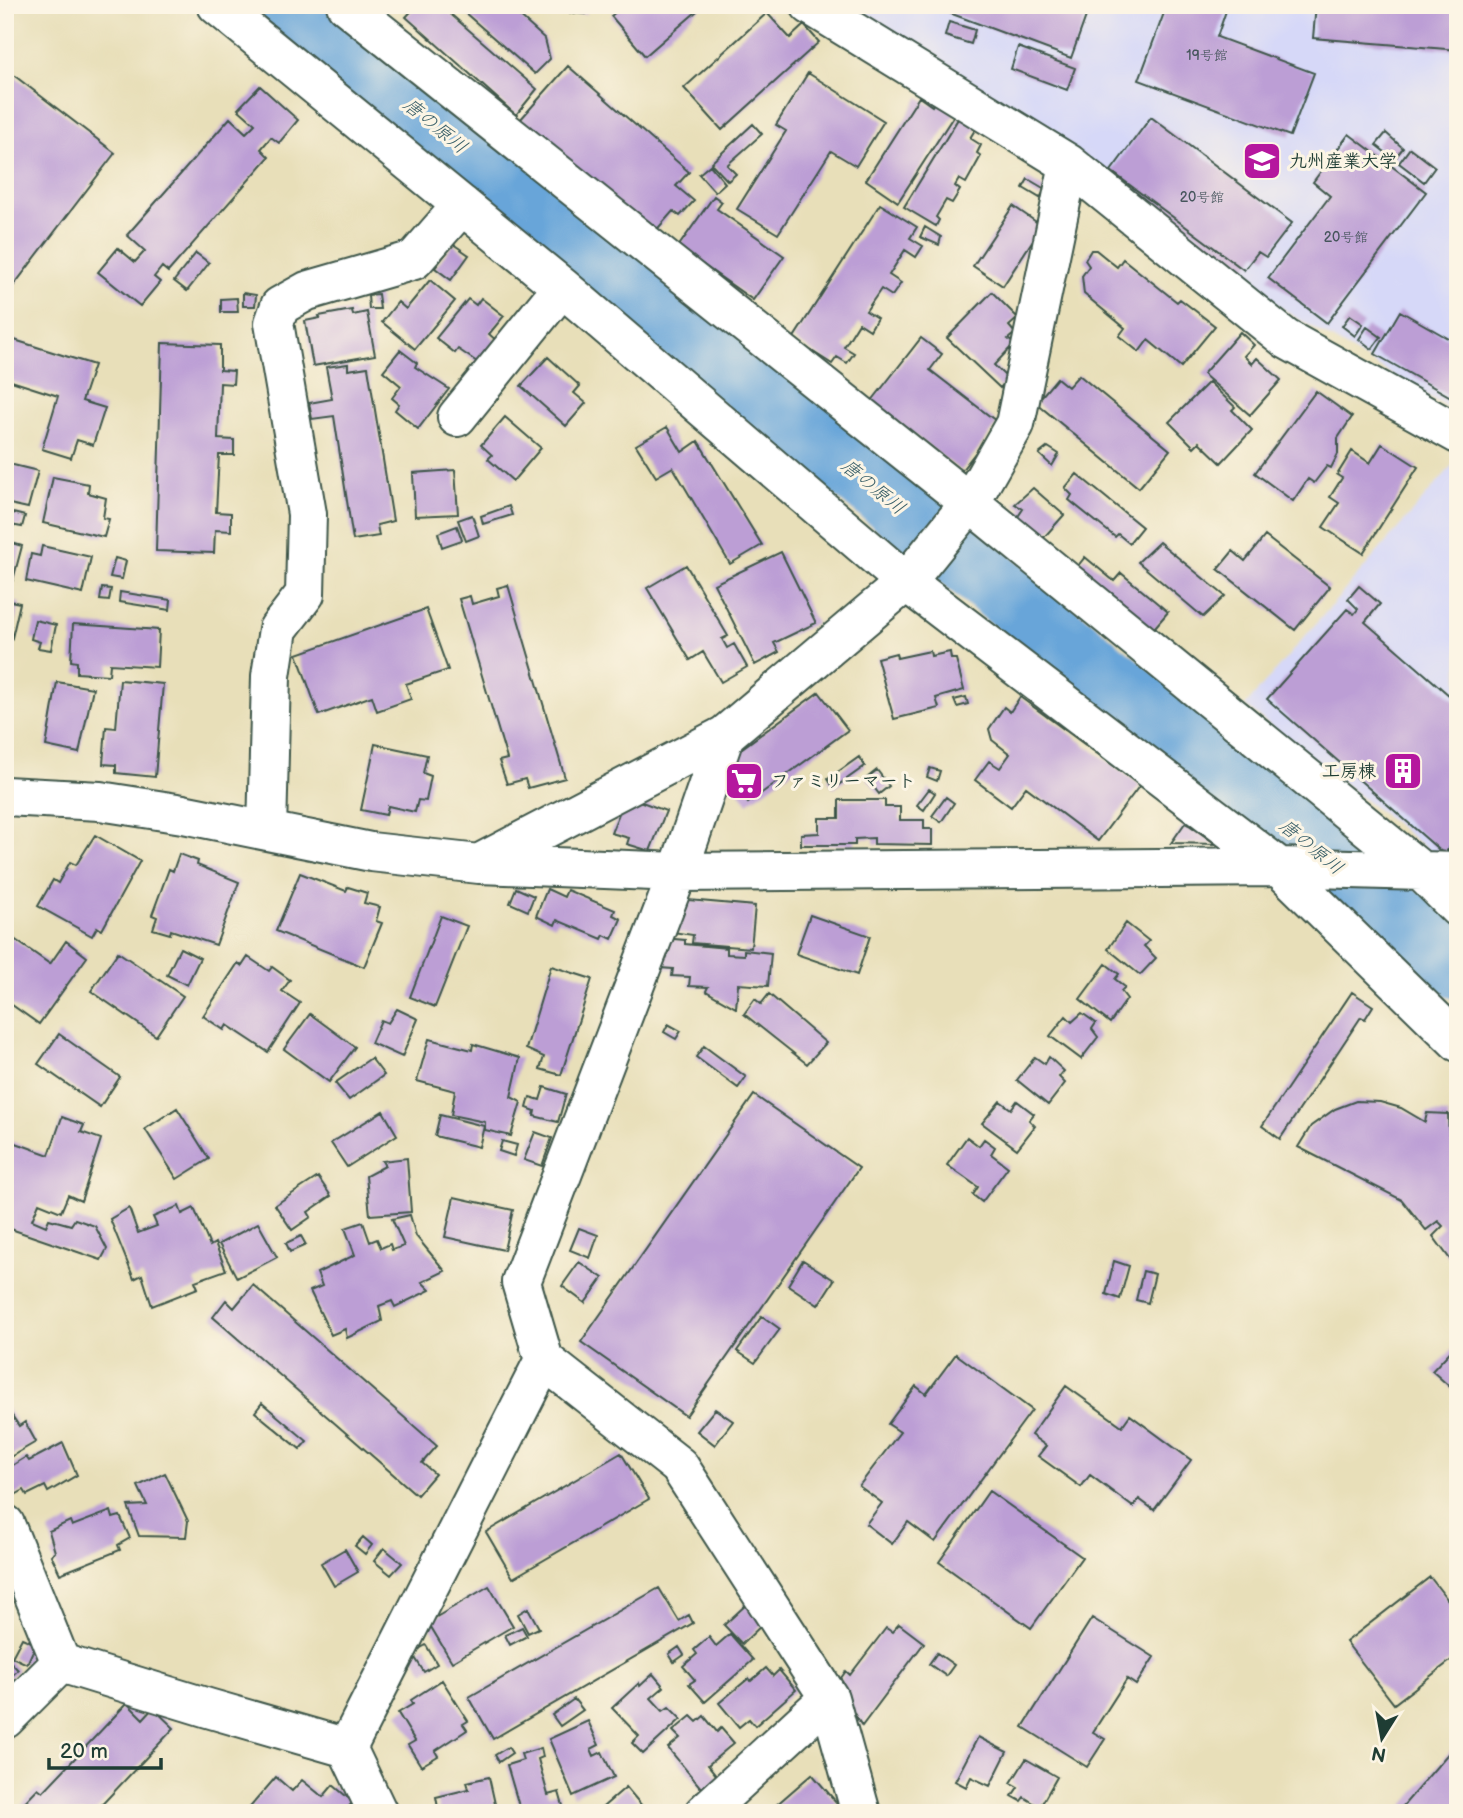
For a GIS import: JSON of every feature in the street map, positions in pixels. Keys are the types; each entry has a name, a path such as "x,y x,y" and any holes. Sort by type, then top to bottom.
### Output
{"street":[{"path":"217,5 912,575 1291,868 1458,1042"},
{"path":"345,5 961,513 1425,871 1458,908"},
{"path":"810,5 1069,164 1286,339 1458,435"},
{"path":"479,864 725,734 912,575 961,513 1014,424 1069,164"},
{"path":"267,831 271,676 278,629 305,594 307,514 274,323 279,306 307,291 414,260 462,205"},
{"path":"457,418 562,287"},
{"path":"725,734 678,872 522,1282 544,1360 679,1466 829,1698 861,1813"},
{"path":"5,796 100,800 371,852 479,864 678,872 1291,868 1425,871"},
{"path":"5,817 58,799"},
{"path":"347,1748 544,1360"},
{"path":"5,1524 61,1663"},
{"path":"61,1663 208,1709 347,1748 378,1813"},
{"path":"5,1719 61,1663"},
{"path":"704,1813 829,1698"}],"shaded area":[{"name":"九州産業大学","path":"839,5 1458,5 1458,414 1295,317"},
{"path":"1458,459 1458,852 1431,852 1245,706"}],"building":[{"path":"417,5 440,5 537,89 516,115 406,17"},
{"path":"456,5 507,5 545,39 550,59 535,74"},
{"path":"535,5 587,5 586,14 534,10"},
{"path":"624,5 704,5 645,56 611,16"},
{"path":"928,5 1090,5 1071,58"},
{"path":"1167,5 1228,5 1217,37 1314,73 1290,136 1139,80"},
{"path":"1316,5 1458,5 1458,50 1313,38"},
{"path":"767,13 790,38 804,25 819,42 722,130 684,88"},
{"path":"949,22 975,30 971,44 945,36"},
{"path":"1018,47 1075,68 1067,90 1011,69"},
{"path":"568,66 689,172 676,186 694,201 680,216 673,211 652,235 520,120"},
{"path":"7,70 115,153 14,285 5,278"},
{"path":"808,73 884,121 856,166 831,151 778,234 737,209 786,131 776,125"},
{"path":"260,86 298,120 279,143 271,137 261,149 269,157 168,272 162,267 154,277 160,282 140,306 98,272 118,248 135,262 145,251 127,235 230,118 246,133 255,124 238,109"},
{"path":"938,96 958,109 898,202 866,180 919,97 932,106"},
{"path":"961,114 978,125 970,138 981,145 977,153 981,156 966,183 959,179 955,186 960,190 952,203 946,200 936,217 939,220 936,226 904,207"},
{"path":"1151,117 1292,223 1266,257 1258,252 1244,270 1111,171"},
{"path":"753,124 762,134 727,165 736,174 728,181 711,163"},
{"path":"1386,133 1403,148 1394,159 1376,145"},
{"path":"1349,134 1426,192 1327,323 1268,278 1330,196 1313,182"},
{"path":"1410,148 1435,167 1424,182 1399,163"},
{"path":"710,165 725,183 715,192 699,174"},
{"path":"1028,179 1045,189 1040,198 1023,188"},
{"path":"714,196 722,202 717,209 784,256 753,300 678,247"},
{"path":"880,204 917,227 910,238 923,246 916,257 905,250 889,275 901,283 892,296 881,289 866,311 877,318 870,330 859,323 844,347 854,353 847,363 837,357 832,364 793,339"},
{"path":"1013,206 1042,226 1003,286 973,266"},
{"path":"925,227 941,237 939,245 920,237"},
{"path":"453,244 469,255 451,280 435,268"},
{"path":"1091,250 1096,250 1117,267 1123,259 1177,302 1180,299 1215,326 1181,367 1148,340 1139,352 1119,336 1125,328 1084,294 1082,276 1089,266 1085,260"},
{"path":"196,253 209,263 187,291 174,281"},
{"path":"430,280 455,301 415,349 382,322 398,302 406,309"},
{"path":"992,292 1018,318 1009,326 1015,333 1008,339 1014,344 994,365 1008,379 1000,388 947,338"},
{"path":"243,293 256,295 255,306 243,306"},
{"path":"378,294 380,309 369,309 368,295"},
{"path":"237,298 238,312 221,312 221,299"},
{"path":"481,298 504,316 489,334 498,342 480,364 458,349 455,353 436,338 468,299 476,305"},
{"path":"352,310 353,315 367,312 375,355 313,366 305,321"},
{"path":"1400,311 1458,344 1458,401 1375,354"},
{"path":"1350,315 1363,324 1355,336 1342,326"},
{"path":"1367,327 1381,337 1372,349 1359,339"},
{"path":"1240,332 1254,345 1244,356 1252,364 1257,358 1281,380 1250,415 1203,374"},
{"path":"5,337 94,365 82,401 105,408 93,445 77,440 71,458 42,449 58,396 5,379"},
{"path":"921,338 942,354 930,370 996,421 996,426 961,471 871,402"},
{"path":"162,343 220,345 220,370 234,371 233,384 220,383 218,439 234,440 234,455 219,455 216,512 231,513 231,531 215,530 214,553 156,551"},
{"path":"400,350 417,363 415,367 449,389 418,429 395,410 399,404 392,398 401,386 383,371"},
{"path":"548,357 580,386 574,393 586,403 566,426 521,386"},
{"path":"348,364 348,370 368,367 393,521 377,525 379,536 353,540 334,416 312,419 309,403 332,399 326,367"},
{"path":"1079,375 1170,450 1139,488 1036,403 1057,378 1068,387"},
{"path":"1209,382 1235,407 1232,410 1252,430 1221,463 1199,442 1194,447 1169,422"},
{"path":"1316,391 1352,417 1338,438 1338,454 1331,468 1327,466 1314,483 1308,479 1293,501 1255,473"},
{"path":"505,417 541,448 513,481 488,459 492,455 481,445"},
{"path":"667,427 682,452 698,441 762,545 730,564 673,467 656,477 636,445"},
{"path":"1382,444 1418,467 1363,553 1323,527 1339,503 1330,497 1342,478 1337,475 1352,451 1370,463"},
{"path":"1048,447 1059,454 1052,466 1039,454"},
{"path":"5,463 38,471 28,508 5,503"},
{"path":"455,470 458,514 415,516 413,473"},
{"path":"1077,474 1142,527 1129,543 1118,534 1115,537 1069,500 1072,495 1065,488"},
{"path":"53,477 89,484 88,493 106,498 103,518 109,519 104,537 43,523"},
{"path":"1033,488 1064,515 1038,544 1015,521 1023,509 1015,504"},
{"path":"509,506 512,515 483,524 481,516"},
{"path":"5,511 25,516 22,527 5,524"},
{"path":"472,515 479,536 466,541 458,520"},
{"path":"457,526 462,540 442,547 438,533"},
{"path":"1265,536 1330,587 1295,630 1218,569 1233,551 1245,561"},
{"path":"5,541 22,546 13,580 5,578"},
{"path":"1159,542 1225,596 1203,617 1138,562"},
{"path":"42,546 91,557 83,594 26,581 31,554 40,556"},
{"path":"781,552 816,623 774,643 779,652 755,665 714,584"},
{"path":"1085,557 1114,581 1121,573 1168,612 1149,634 1073,572"},
{"path":"115,558 126,561 122,579 110,577"},
{"path":"686,565 728,636 722,639 727,648 734,644 747,667 721,682 703,652 690,660 647,588"},
{"path":"508,585 565,778 528,788 525,779 507,784 499,761 507,759 459,599 470,596 472,604 499,596 497,588"},
{"name":"工房棟","path":"1359,586 1380,604 1365,622 1458,703 1458,838 1444,854 1267,699 1347,609 1354,614 1358,609 1348,599"},
{"path":"102,588 111,589 109,601 100,600"},
{"path":"120,592 171,600 170,610 119,602"},
{"path":"5,600 20,603 6,664 5,664"},
{"path":"426,609 448,670 406,684 411,699 377,711 372,696 319,715 297,654"},
{"path":"35,620 56,625 51,650 38,648 40,642 31,639"},
{"path":"73,624 159,630 157,667 110,664 109,675 77,673 77,662 71,661"},
{"path":"930,651 931,656 950,652 951,659 956,659 964,690 936,698 939,708 894,719 877,658 896,653 897,658"},
{"path":"120,680 163,684 155,777 116,773 116,765 103,764 106,727 116,728"},
{"path":"57,682 93,688 79,753 46,746"},
{"path":"819,692 848,730 748,803 719,765"},
{"path":"966,697 968,704 957,707 954,700"},
{"path":"1020,697 1140,785 1098,841 1026,787 1011,807 975,780 989,761 1000,768 1010,754 992,740 989,729 1004,707 1010,712"},
{"path":"375,744 427,755 423,773 431,776 426,801 418,800 415,812 388,806 386,815 361,810"},
{"path":"859,757 865,766 834,788 828,779"},
{"path":"930,768 940,771 937,781 927,777"},
{"path":"877,770 889,786 879,794 867,778"},
{"path":"929,789 935,793 924,810 917,805"},
{"path":"626,796 666,811 650,851 627,844 629,838 611,833"},
{"path":"946,797 954,803 941,822 932,816"},
{"path":"839,800 885,800 885,807 900,807 900,820 924,820 924,829 932,829 932,845 874,844 874,838 855,839 855,845 801,845 801,834 819,833 819,818 839,818"},
{"path":"1185,823 1189,825 1216,844 1171,843"},
{"path":"95,835 140,861 102,930 97,927 92,936 38,906 53,880 58,883 70,862 76,865"},
{"path":"179,854 198,861 197,865 239,882 216,945 171,930 170,934 153,929 157,917 152,915 169,869 173,871"},
{"path":"300,873 346,891 348,887 367,893 364,903 380,907 376,921 382,923 364,967 276,931"},
{"path":"516,888 534,896 528,911 510,903"},
{"path":"547,889 564,897 567,890 615,910 613,915 621,919 612,939 604,935 602,939 557,920 555,925 536,916"},
{"path":"677,899 755,906 751,948 692,943 693,935 666,931"},
{"path":"810,915 870,936 857,975 796,954"},
{"path":"441,916 467,926 435,1007 410,997"},
{"path":"1126,923 1149,941 1144,946 1156,958 1140,975 1108,949"},
{"path":"7,934 50,964 66,941 87,957 39,1024 5,1000"},
{"path":"663,938 685,940 685,944 727,948 727,954 744,955 744,950 771,953 768,986 738,984 736,1008 706,991 708,987 689,986 690,977 672,976 673,969 660,968"},
{"path":"180,948 200,958 187,985 167,975"},
{"path":"118,952 183,996 156,1036 91,991"},
{"path":"248,957 269,971 272,967 290,980 282,991 300,1003 268,1052 227,1025 224,1030 203,1016 238,963 242,966"},
{"path":"1106,964 1119,974 1115,979 1125,987 1121,991 1127,999 1110,1023 1080,999"},
{"path":"551,966 592,979 561,1075 540,1069 544,1057 526,1049"},
{"path":"1352,992 1373,1006 1365,1019 1361,1017 1280,1139 1262,1126"},
{"path":"769,994 826,1043 807,1064 744,1014 755,999 761,1004"},
{"path":"397,1009 418,1019 402,1057 371,1043 381,1020 388,1023"},
{"path":"1082,1013 1096,1023 1092,1029 1098,1037 1081,1059 1050,1036 1066,1016 1072,1022"},
{"path":"310,1014 355,1047 329,1082 284,1049"},
{"path":"668,1024 681,1031 676,1039 664,1032"},
{"path":"59,1034 120,1077 100,1107 38,1064"},
{"path":"429,1039 472,1050 473,1044 520,1058 511,1097 521,1102 511,1136 485,1130 485,1122 451,1115 455,1091 417,1081"},
{"path":"704,1046 746,1077 738,1088 696,1057"},
{"path":"1035,1057 1045,1064 1049,1057 1064,1071 1059,1077 1065,1083 1048,1105 1017,1080"},
{"path":"371,1058 384,1075 349,1100 335,1083"},
{"path":"544,1087 566,1094 558,1122 534,1116 535,1111 527,1108 530,1097 540,1100"},
{"path":"754,1095 859,1168 686,1416 581,1342"},
{"path":"1000,1101 1011,1109 1017,1101 1034,1114 1029,1120 1035,1126 1017,1149 982,1123"},
{"path":"1356,1101 1380,1102 1401,1108 1425,1122 1427,1113 1448,1114 1449,1135 1458,1126 1458,1197 1455,1199 1458,1201 1458,1270 1433,1236 1443,1226 1438,1221 1426,1230 1402,1200 1298,1147 1311,1126 1335,1109"},
{"path":"177,1108 209,1159 177,1179 145,1129"},
{"path":"383,1111 397,1135 347,1167 331,1143"},
{"path":"440,1115 484,1126 479,1147 435,1136"},
{"path":"62,1117 84,1125 81,1132 101,1139 81,1201 68,1195 61,1212 39,1203 32,1220 46,1226 49,1219 71,1225 75,1219 95,1226 107,1249 101,1260 5,1227 5,1139 49,1155"},
{"path":"535,1132 552,1138 542,1166 524,1160"},
{"path":"967,1137 979,1146 984,1139 995,1147 991,1154 1008,1167 982,1202 973,1195 978,1187 947,1165"},
{"path":"502,1141 517,1145 514,1156 499,1151"},
{"path":"407,1158 411,1212 370,1215 366,1176 385,1166 382,1161"},
{"path":"318,1177 331,1196 308,1212 311,1217 292,1230 275,1205"},
{"path":"454,1197 513,1210 504,1250 445,1237"},
{"path":"179,1206 182,1214 194,1208 210,1246 215,1243 226,1270 195,1281 198,1288 152,1306 142,1275 134,1279 110,1219 129,1208 138,1233 157,1226 153,1217"},
{"path":"410,1215 416,1236 445,1271 422,1282 430,1290 395,1307 392,1301 379,1306 382,1321 347,1338 345,1329 331,1335 310,1291 322,1286 317,1273 355,1255 345,1228 363,1222 370,1242 377,1239 381,1248 390,1244 392,1250 404,1246 392,1219"},
{"path":"258,1223 277,1257 237,1278 219,1244"},
{"path":"579,1228 598,1235 590,1258 570,1250"},
{"path":"301,1236 306,1245 290,1252 286,1243"},
{"path":"803,1260 834,1280 818,1305 788,1285"},
{"path":"1114,1261 1129,1266 1120,1299 1106,1294"},
{"path":"579,1262 603,1278 585,1303 562,1286"},
{"path":"1143,1271 1155,1274 1148,1303 1136,1300"},
{"path":"253,1285 437,1446 422,1463 435,1474 417,1495 213,1317 226,1300 234,1308"},
{"path":"762,1316 780,1329 755,1363 737,1351"},
{"path":"1458,1343 1458,1394 1432,1371"},
{"path":"956,1354 1032,1410 935,1542 908,1522 892,1544 866,1524 882,1503 859,1486 900,1432 888,1424 916,1386 926,1394"},
{"path":"1066,1386 1122,1426 1130,1415 1191,1460 1154,1510 1139,1499 1133,1507 1090,1475 1081,1487 1038,1456 1046,1446 1031,1435"},
{"path":"262,1403 307,1441 300,1449 255,1412"},
{"path":"5,1405 19,1426 25,1422 36,1442 5,1460"},
{"path":"715,1409 733,1421 715,1445 697,1431"},
{"path":"63,1443 77,1475 48,1492 45,1486 27,1495 24,1490 15,1495 5,1479 5,1470 26,1457 29,1461"},
{"path":"621,1453 649,1499 513,1578 486,1532"},
{"path":"165,1473 188,1521 186,1537 139,1536 128,1506 147,1505 138,1486"},
{"path":"989,1491 1082,1557 1031,1628 939,1562"},
{"path":"111,1511 113,1518 120,1516 130,1538 118,1545 120,1550 60,1574 51,1555 55,1552 49,1531 70,1521 72,1526"},
{"path":"363,1537 372,1545 365,1554 355,1546"},
{"path":"384,1548 402,1563 391,1575 374,1561"},
{"path":"345,1549 358,1572 334,1586 321,1563"},
{"path":"1430,1577 1458,1613 1458,1655 1394,1704 1346,1642"},
{"path":"489,1586 513,1626 452,1662 428,1622"},
{"path":"659,1588 679,1621 689,1615 693,1623 493,1739 469,1697"},
{"path":"747,1604 765,1622 742,1644 724,1625"},
{"path":"528,1608 539,1628 528,1633 518,1614"},
{"path":"1092,1618 1154,1657 1136,1685 1127,1679 1093,1732 1105,1739 1087,1767 1023,1727"},
{"path":"899,1624 924,1643 862,1726 836,1685 846,1671 850,1675 886,1628 892,1632"},
{"path":"522,1627 527,1636 510,1645 505,1635"},
{"path":"730,1634 753,1660 705,1702 689,1684 695,1680 683,1666 697,1654 694,1650 709,1637 716,1646"},
{"path":"22,1638 36,1644 27,1664 12,1657"},
{"path":"426,1645 437,1664 424,1672 412,1653"},
{"path":"679,1647 684,1655 674,1662 669,1654"},
{"path":"937,1653 954,1665 946,1676 929,1664"},
{"path":"5,1656 18,1670 5,1682"},
{"path":"766,1668 773,1676 779,1670 796,1690 755,1726 749,1719 739,1727 719,1703 749,1678 751,1681"},
{"path":"653,1674 664,1687 651,1698 663,1711 669,1707 681,1719 643,1754 632,1743 639,1736 612,1708"},
{"path":"442,1680 468,1721 463,1724 467,1730 435,1751 438,1756 421,1766 408,1745 415,1741 398,1713 413,1704 411,1700"},
{"path":"574,1699 583,1710 560,1726 552,1715"},
{"path":"127,1703 143,1719 153,1708 174,1728 94,1813 14,1813 38,1788 43,1792"},
{"path":"691,1716 697,1722 704,1716 717,1732 721,1728 734,1743 708,1765 721,1781 706,1794 668,1748 680,1738 673,1731"},
{"path":"588,1721 599,1745 591,1749 594,1756 602,1752 614,1777 573,1796 549,1739"},
{"path":"978,1737 1007,1752 990,1786 971,1777 966,1787 955,1781"},
{"path":"1458,1742 1458,1813 1397,1813"},
{"path":"508,1747 512,1753 499,1762 495,1755"},
{"path":"541,1748 543,1757 538,1759 548,1795 559,1792 565,1813 521,1813 507,1765 523,1760 521,1754"},
{"path":"1026,1759 1057,1777 1040,1807 1024,1797 1021,1801 1012,1796 1018,1787 1011,1783"},
{"path":"812,1774 843,1810 840,1813 767,1813"},
{"path":"276,1777 292,1791 302,1780 323,1797 333,1785 353,1802 343,1813 245,1813"},
{"path":"489,1777 497,1813 439,1813 436,1797 469,1789 467,1782"},
{"path":"626,1787 648,1813 596,1813"}],"waterway":[{"name":"唐の原川","path":"290,5 1458,966"}],"place":[{"name":"九州産業大学","path":"1262,161"},
{"name":"工房棟","path":"1403,771"},
{"name":"ファミリーマート","path":"744,781"}]}
